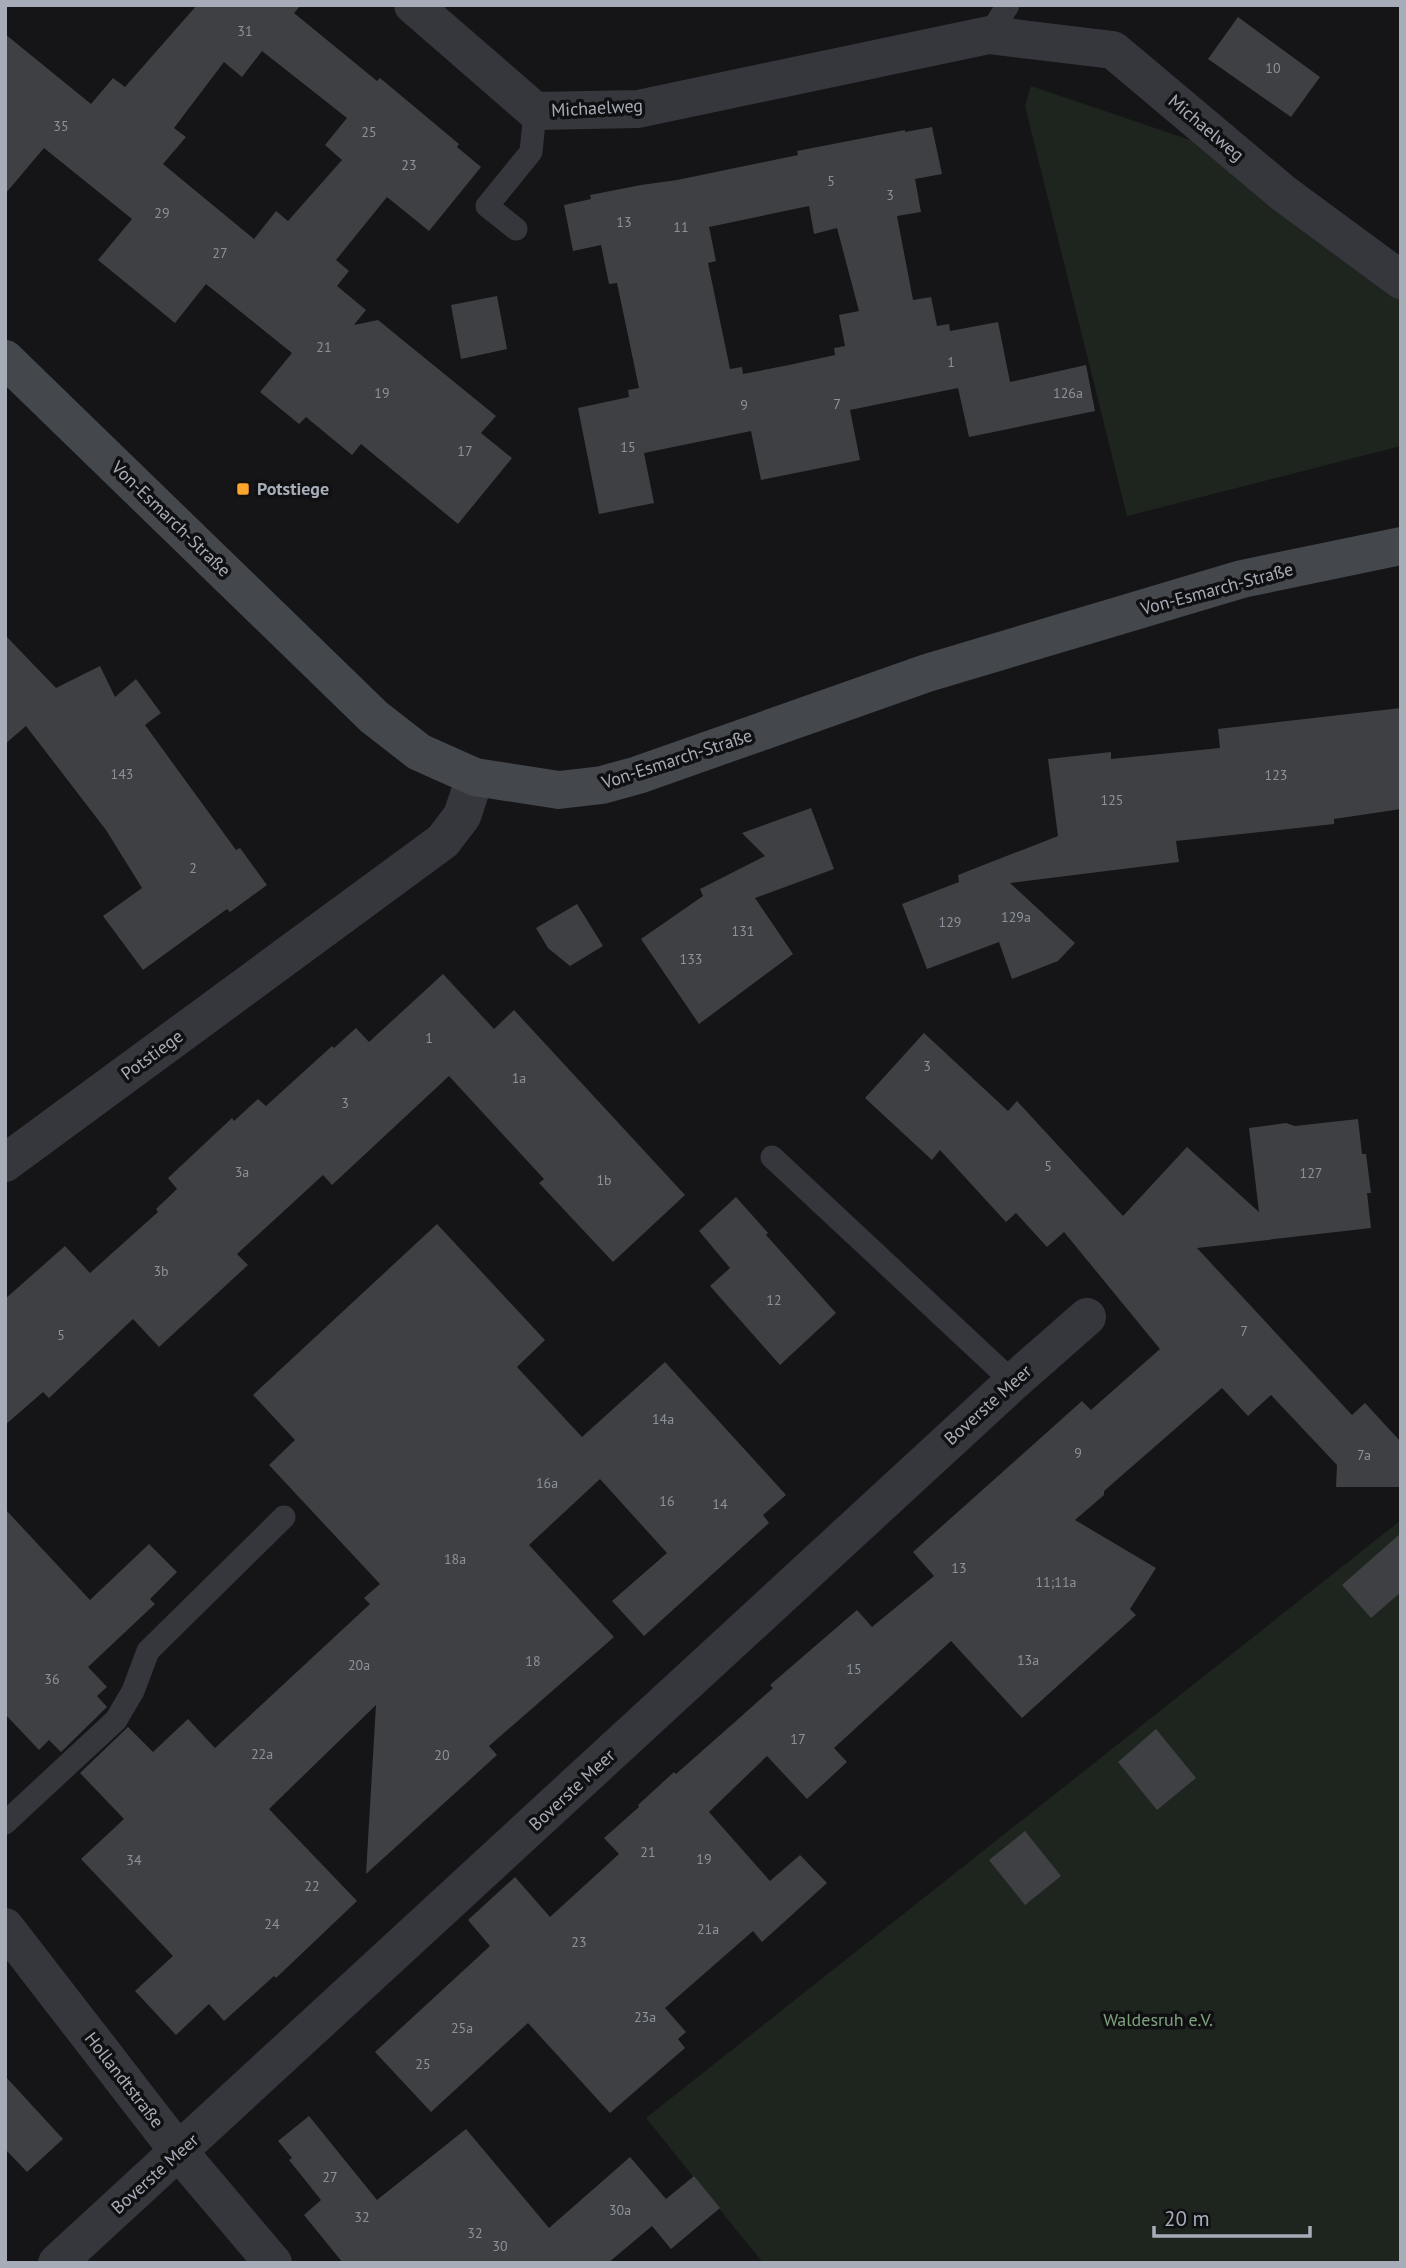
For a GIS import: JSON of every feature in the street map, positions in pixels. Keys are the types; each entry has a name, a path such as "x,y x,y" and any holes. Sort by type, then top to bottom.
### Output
{"street":[{"name":"Michaelweg","path":"413,5 535,111 638,109 998,20 1113,50 1283,193 1401,279"},
{"name":"Von-Esmarch-Straße","path":"5,359 374,718 419,752 475,777 559,790 602,785 638,775 940,669 1242,579 1401,546"},
{"name":"Potstiege","path":"5,1163 443,841 462,816 475,777"},
{"name":"Boverste Meer","path":"57,2263 1013,1382 1087,1317"},
{"name":"Hollandtstraße","path":"5,1927 179,2152 273,2263"}],"lane":[{"name":"Michaelweg","path":"516,229 487,206 531,152 535,111"},
{"path":"772,1157 1013,1382"},
{"path":"5,1823 116,1720 132,1691 148,1651 284,1517"}],"green space":[{"path":"1031,86 1208,146 1401,297 1401,446 1127,516 1025,106"},
{"name":"Waldesruh e.V.","path":"1401,1520 1401,2263 763,2263 646,2118"}],"building":[{"path":"197,5 301,5 294,13 377,81 380,78 459,144 457,147 481,167 429,231 387,197 336,260 349,271 337,286 366,310 354,325 378,320 496,416 481,433 512,458 458,524 361,444 352,455 306,417 299,424 260,392 292,353 206,284 175,323 98,260 132,219 44,148 5,194 5,34 91,104 113,78 125,87","holes":["262,51 347,118 325,145 342,160 288,221 276,211 254,239 163,164 186,137 174,128 224,62 242,77"]},
{"path":"1238,17 1320,77 1291,117 1208,59"},
{"path":"932,127 942,174 915,179 921,212 897,216 913,300 931,297 937,326 949,324 950,331 998,322 1010,382 1086,365 1095,411 969,437 958,388 850,410 860,460 761,480 751,431 644,453 654,503 599,514 578,408 629,397 628,390 639,388 617,283 609,284 601,245 573,251 564,205 591,199 590,195 798,155 797,151","holes":["809,206 814,234 837,228 859,311 839,315 845,346 834,348 835,355 789,365 743,374 742,367 730,369 708,263 716,261 709,227"]},
{"path":"497,296 507,349 461,359 451,305"},
{"path":"5,635 56,688 100,666 115,697 136,679 161,713 145,725 236,850 240,848 267,885 230,912 227,909 143,970 103,916 142,888 106,830 26,726 5,744"},
{"path":"1401,708 1401,809 1334,819 1334,824 1176,841 1179,862 1010,883 1075,943 1058,961 1012,979 999,942 927,969 902,904 959,882 958,875 1058,836 1048,759 1111,752 1111,759 1220,748 1218,729"},
{"path":"811,808 834,869 755,898 793,954 699,1024 641,939 703,896 700,889 765,856 742,833"},
{"path":"577,904 603,946 570,966 548,948 536,928"},
{"path":"443,974 494,1029 514,1010 685,1195 613,1262 539,1183 544,1179 449,1076 332,1185 323,1175 237,1254 248,1265 159,1347 133,1319 49,1398 43,1392 5,1425 5,1299 65,1246 90,1273 158,1212 156,1209 177,1189 168,1178 232,1118 234,1121 258,1099 266,1106 332,1046 334,1048 356,1028 369,1042"},
{"path":"924,1033 1008,1111 1017,1101 1123,1216 1187,1147 1259,1212 1249,1128 1358,1119 1362,1154 1366,1154 1371,1193 1367,1193 1371,1228 1197,1248 1352,1415 1365,1403 1401,1442 1401,1487 1336,1487 1337,1465 1271,1395 1248,1416 1222,1388 1104,1491 1104,1495 1075,1520 1156,1568 1130,1609 1136,1615 1022,1718 951,1641 834,1748 847,1762 807,1799 767,1756 709,1812 770,1881 800,1855 827,1883 762,1942 753,1931 665,2008 686,2032 678,2039 685,2048 610,2113 528,2023 431,2112 375,2052 490,1946 468,1920 515,1877 550,1917 619,1854 604,1838 639,1807 638,1805 736,1721 773,1688 770,1685 857,1610 872,1627 934,1576 913,1552 1082,1401 1091,1410 1160,1349 1064,1232 1047,1247 1016,1213 1006,1222 940,1150 932,1160 865,1098"},
{"path":"736,1197 836,1313 780,1365 710,1286 730,1268 699,1231"},
{"path":"437,1224 545,1340 517,1367 582,1437 665,1362 786,1495 763,1515 769,1523 644,1636 612,1601 667,1553 600,1479 529,1545 614,1637 489,1746 497,1755 366,1874 376,1705 269,1809 357,1901 276,1978 274,1976 224,2021 209,2004 176,2035 135,1991 173,1956 81,1859 124,1819 80,1773 128,1727 153,1752 188,1719 215,1748 370,1604 364,1598 380,1584 269,1465 295,1440 253,1395"},
{"path":"5,1509 90,1600 149,1544 177,1572 150,1599 155,1604 88,1667 107,1687 97,1696 107,1707 61,1752 49,1740 39,1750 5,1714"},
{"path":"1401,1533 1401,1592 1371,1618 1342,1585"},
{"path":"1156,1729 1196,1778 1157,1810 1118,1762"},
{"path":"1025,1831 1061,1876 1025,1905 989,1860"},
{"path":"5,2076 63,2139 27,2172 5,2149"},
{"path":"309,2116 377,2200 466,2129 549,2228 630,2157 666,2199 694,2176 720,2208 671,2249 652,2226 608,2263 343,2263 304,2215 321,2200 289,2160 292,2158 278,2141"}],"place":[{"name":"Potstiege","path":"243,489"}]}
